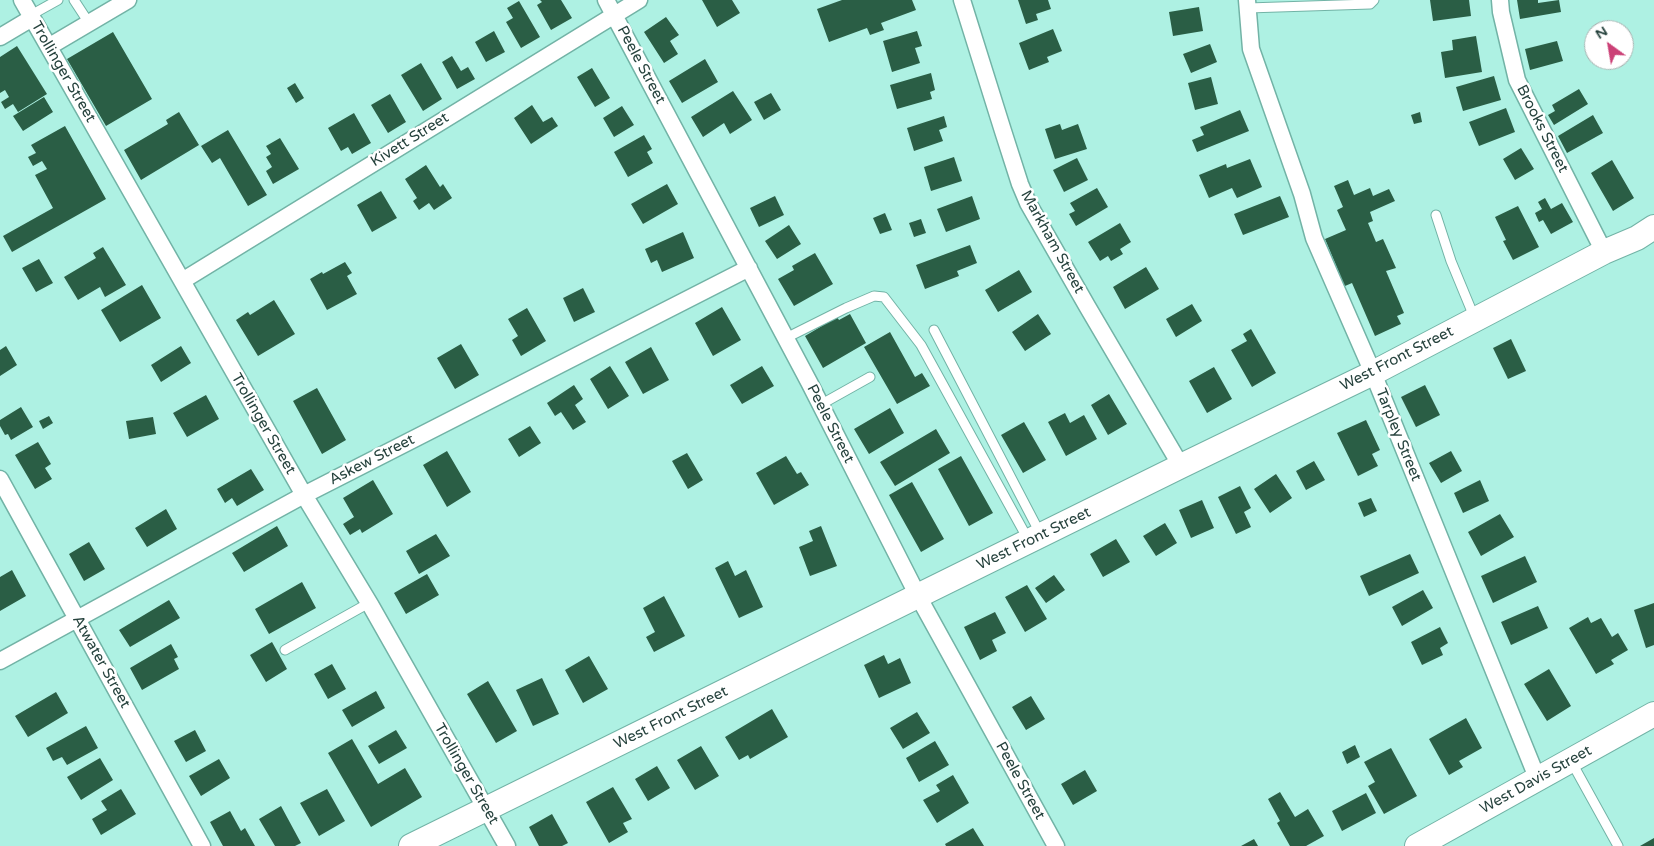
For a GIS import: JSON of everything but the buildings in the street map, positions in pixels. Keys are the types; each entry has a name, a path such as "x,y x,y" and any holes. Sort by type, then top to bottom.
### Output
{"street":[{"name":"Trollinger Street","path":"22,0 50,46 304,495 369,604 507,846"},
{"path":"50,46 128,0"},
{"name":"Peele Street","path":"606,0 786,338 918,596 1056,846"},
{"name":"Kivett Street","path":"182,281 639,0"},
{"name":"Markham Street","path":"962,0 1020,184 1028,202 1181,466"},
{"name":"Brooks Street","path":"1500,0 1501,12 1517,80 1604,252"},
{"name":"Tarpley Street","path":"1247,4 1251,49 1302,194 1314,238 1373,373 1538,780"},
{"path":"0,37 31,17"},
{"name":"West Front Street","path":"411,846 1373,373 1604,252 1637,238 1654,227"},
{"name":"Askew Street","path":"0,661 304,495 749,268"},
{"name":"Atwater Street","path":"0,479 202,846"},
{"name":"West Davis Street","path":"1417,846 1654,714"}],"lane":[{"path":"31,17 58,0"},
{"path":"74,0 89,23"},
{"path":"1247,4 1370,4 1374,0"},
{"path":"1436,215 1451,261 1475,320"},
{"path":"786,338 866,299 874,296 884,297 921,345 1035,538"},
{"path":"934,330 1035,538"},
{"path":"820,405 870,377"},
{"path":"285,650 369,604"},
{"path":"1570,761 1618,846"}]}
